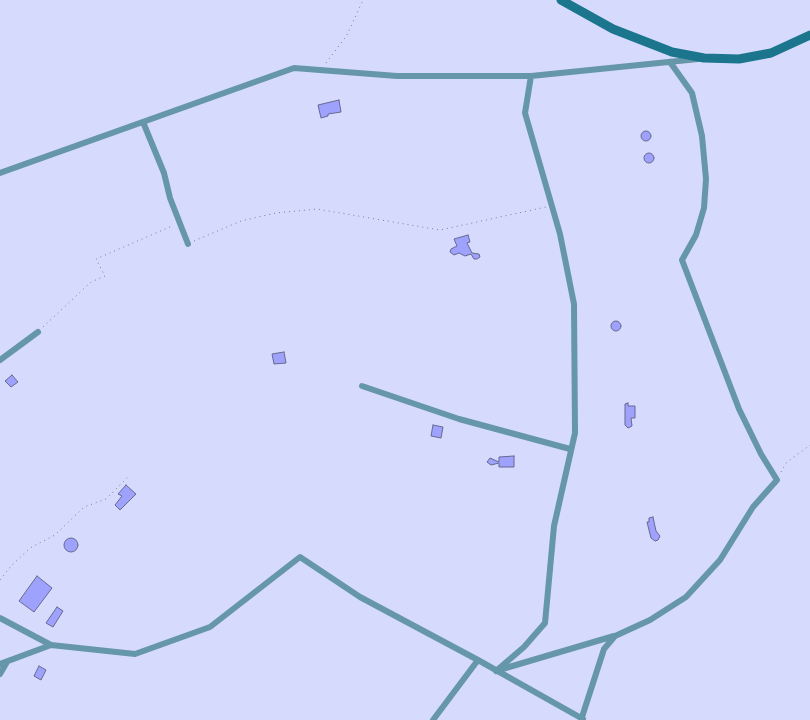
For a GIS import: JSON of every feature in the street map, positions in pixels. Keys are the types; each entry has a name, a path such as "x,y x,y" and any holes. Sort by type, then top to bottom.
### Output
{"main road":[{"path":"561,0 573,3 613,29 672,52 704,58 739,59 771,53 810,35"}],"street":[{"path":"0,173 294,68 397,76 531,76 704,58"},
{"path":"496,671 615,636 650,620 686,597 720,560 753,507 778,480 761,454 739,410 682,260 696,235 704,208 706,179 702,136 692,93 670,62"},
{"path":"496,671 524,647 545,623 554,526 575,433 574,304 560,234 526,113 531,76"},
{"path":"143,122 164,173 170,198 188,244"},
{"path":"0,360 38,332"},
{"path":"362,386 459,419 570,449"},
{"path":"0,618 51,645 136,654 210,627 300,556 360,597 583,718 604,649 615,636"},
{"path":"0,664 51,645"},
{"path":"433,720 478,660"},
{"path":"0,674 7,662"}],"path":[{"path":"321,70 347,35 363,0"},
{"path":"188,244 241,220 276,213 317,209 440,230 552,206"},
{"path":"38,332 91,282 105,276 96,259 180,223"},
{"path":"778,480 786,463 810,445"},
{"path":"0,580 11,566 30,548 55,535 84,507 106,499 129,476"}],"building":[{"path":"339,100 341,112 328,114 328,116 321,118 318,105"},
{"path":"644,131 648,131 651,136 650,140 644,141 641,138 641,134"},
{"path":"647,153 651,153 654,158 653,162 647,163 644,160 644,156"},
{"path":"468,235 470,242 467,243 472,253 479,254 480,257 477,259 474,259 471,254 465,256 459,253 454,255 450,252 451,249 457,246 454,239"},
{"path":"614,321 618,321 621,326 620,330 614,331 611,328 611,324"},
{"path":"284,352 286,363 274,364 272,354"},
{"path":"12,375 18,382 11,387 5,381"},
{"path":"628,403 628,406 635,406 635,418 631,418 632,426 628,428 625,425 625,404"},
{"path":"433,425 443,427 441,438 431,436"},
{"path":"514,456 514,467 499,467 499,463 491,465 487,462 490,458 499,462 499,457"},
{"path":"126,485 136,494 120,510 115,505 122,496 118,494"},
{"path":"653,517 656,531 660,536 655,541 651,538 647,522 649,522 649,518"},
{"path":"71,538 76,540 78,545 76,550 71,552 66,550 64,545 66,540"},
{"path":"37,576 52,588 34,612 19,601"},
{"path":"57,607 63,611 53,627 46,623"},
{"path":"39,666 46,670 41,680 34,676"}]}
